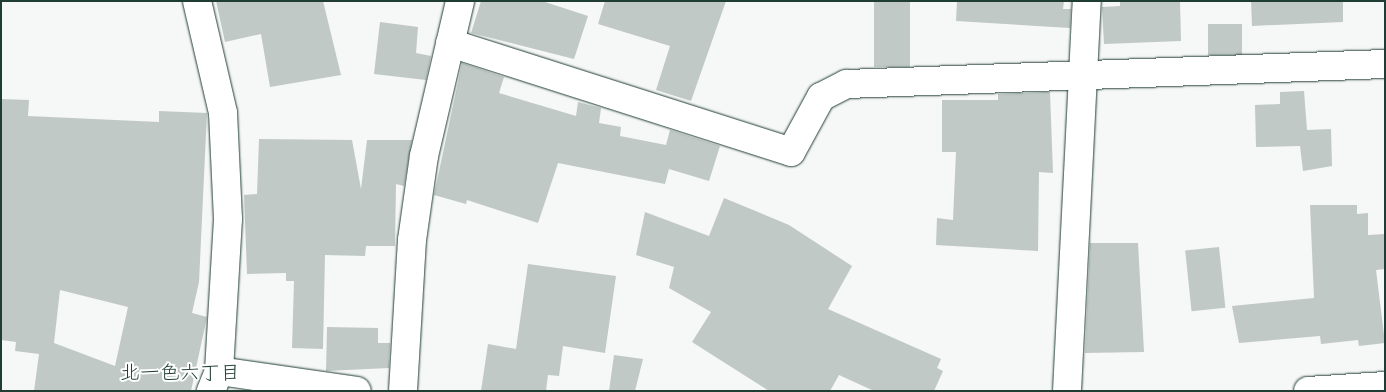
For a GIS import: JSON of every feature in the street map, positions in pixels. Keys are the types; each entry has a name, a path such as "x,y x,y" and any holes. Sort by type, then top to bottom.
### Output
{"street":[{"path":"197,1 223,113 228,219 215,381 357,391"},
{"path":"403,391 412,240 424,156 460,1"},
{"path":"1067,391 1087,1"},
{"path":"450,44 792,152 821,97 847,84 1082,78 1385,64"},
{"path":"1308,391 1385,386"}],"building":[{"path":"216,1 323,1 341,75 270,87 261,34 225,42"},
{"path":"481,1 542,1 588,16 574,59 471,33"},
{"path":"605,1 726,1 691,101 656,90 670,46 598,24"},
{"path":"874,1 910,1 910,67 874,67"},
{"path":"957,1 1064,1 1063,9 1071,9 1070,28 956,21"},
{"path":"1120,1 1180,1 1181,41 1104,44 1102,7 1120,6"},
{"path":"1251,1 1343,1 1343,22 1252,26"},
{"path":"380,22 418,27 416,53 431,56 426,80 374,74"},
{"path":"1208,24 1242,24 1242,55 1208,55"},
{"path":"462,63 504,77 499,93 576,116 578,102 601,108 599,123 621,127 620,136 666,145 670,130 720,146 709,181 669,169 665,184 558,163 538,223 467,200 466,204 434,195"},
{"path":"1304,91 1307,130 1331,129 1332,166 1303,171 1300,146 1256,147 1255,105 1280,104 1280,92"},
{"path":"1050,92 1053,173 1039,172 1038,251 936,245 937,218 953,220 956,152 942,152 942,100 998,100 998,94"},
{"path":"1,99 29,100 28,116 159,122 159,111 207,113 199,282 192,313 207,317 191,391 34,391 39,354 15,351 16,342 1,340","holes":["60,290 128,307 115,366 54,343"]},
{"path":"259,139 352,140 361,189 367,140 412,140 404,186 396,184 395,246 366,246 365,256 325,255 323,349 292,348 294,281 286,281 286,273 247,274 244,195 257,194"},
{"path":"724,198 789,225 852,266 828,309 941,359 937,368 943,371 934,391 874,391 839,375 830,391 769,391 692,342 711,312 669,288 674,267 636,255 645,212 709,236"},
{"path":"1310,205 1357,205 1357,214 1368,213 1368,235 1385,234 1385,269 1376,270 1385,343 1359,346 1358,340 1321,344 1320,336 1239,343 1232,306 1314,298"},
{"path":"1090,243 1138,243 1144,352 1085,353"},
{"path":"1219,247 1225,308 1192,311 1185,251"},
{"path":"528,264 616,276 605,353 563,346 559,376 548,375 546,391 481,391 488,344 516,349"},
{"path":"327,327 378,328 378,343 390,343 389,368 326,371"},
{"path":"614,355 643,359 635,391 609,391"}],"district":[{"name":"北一色六丁目","path":"180,373"}]}
